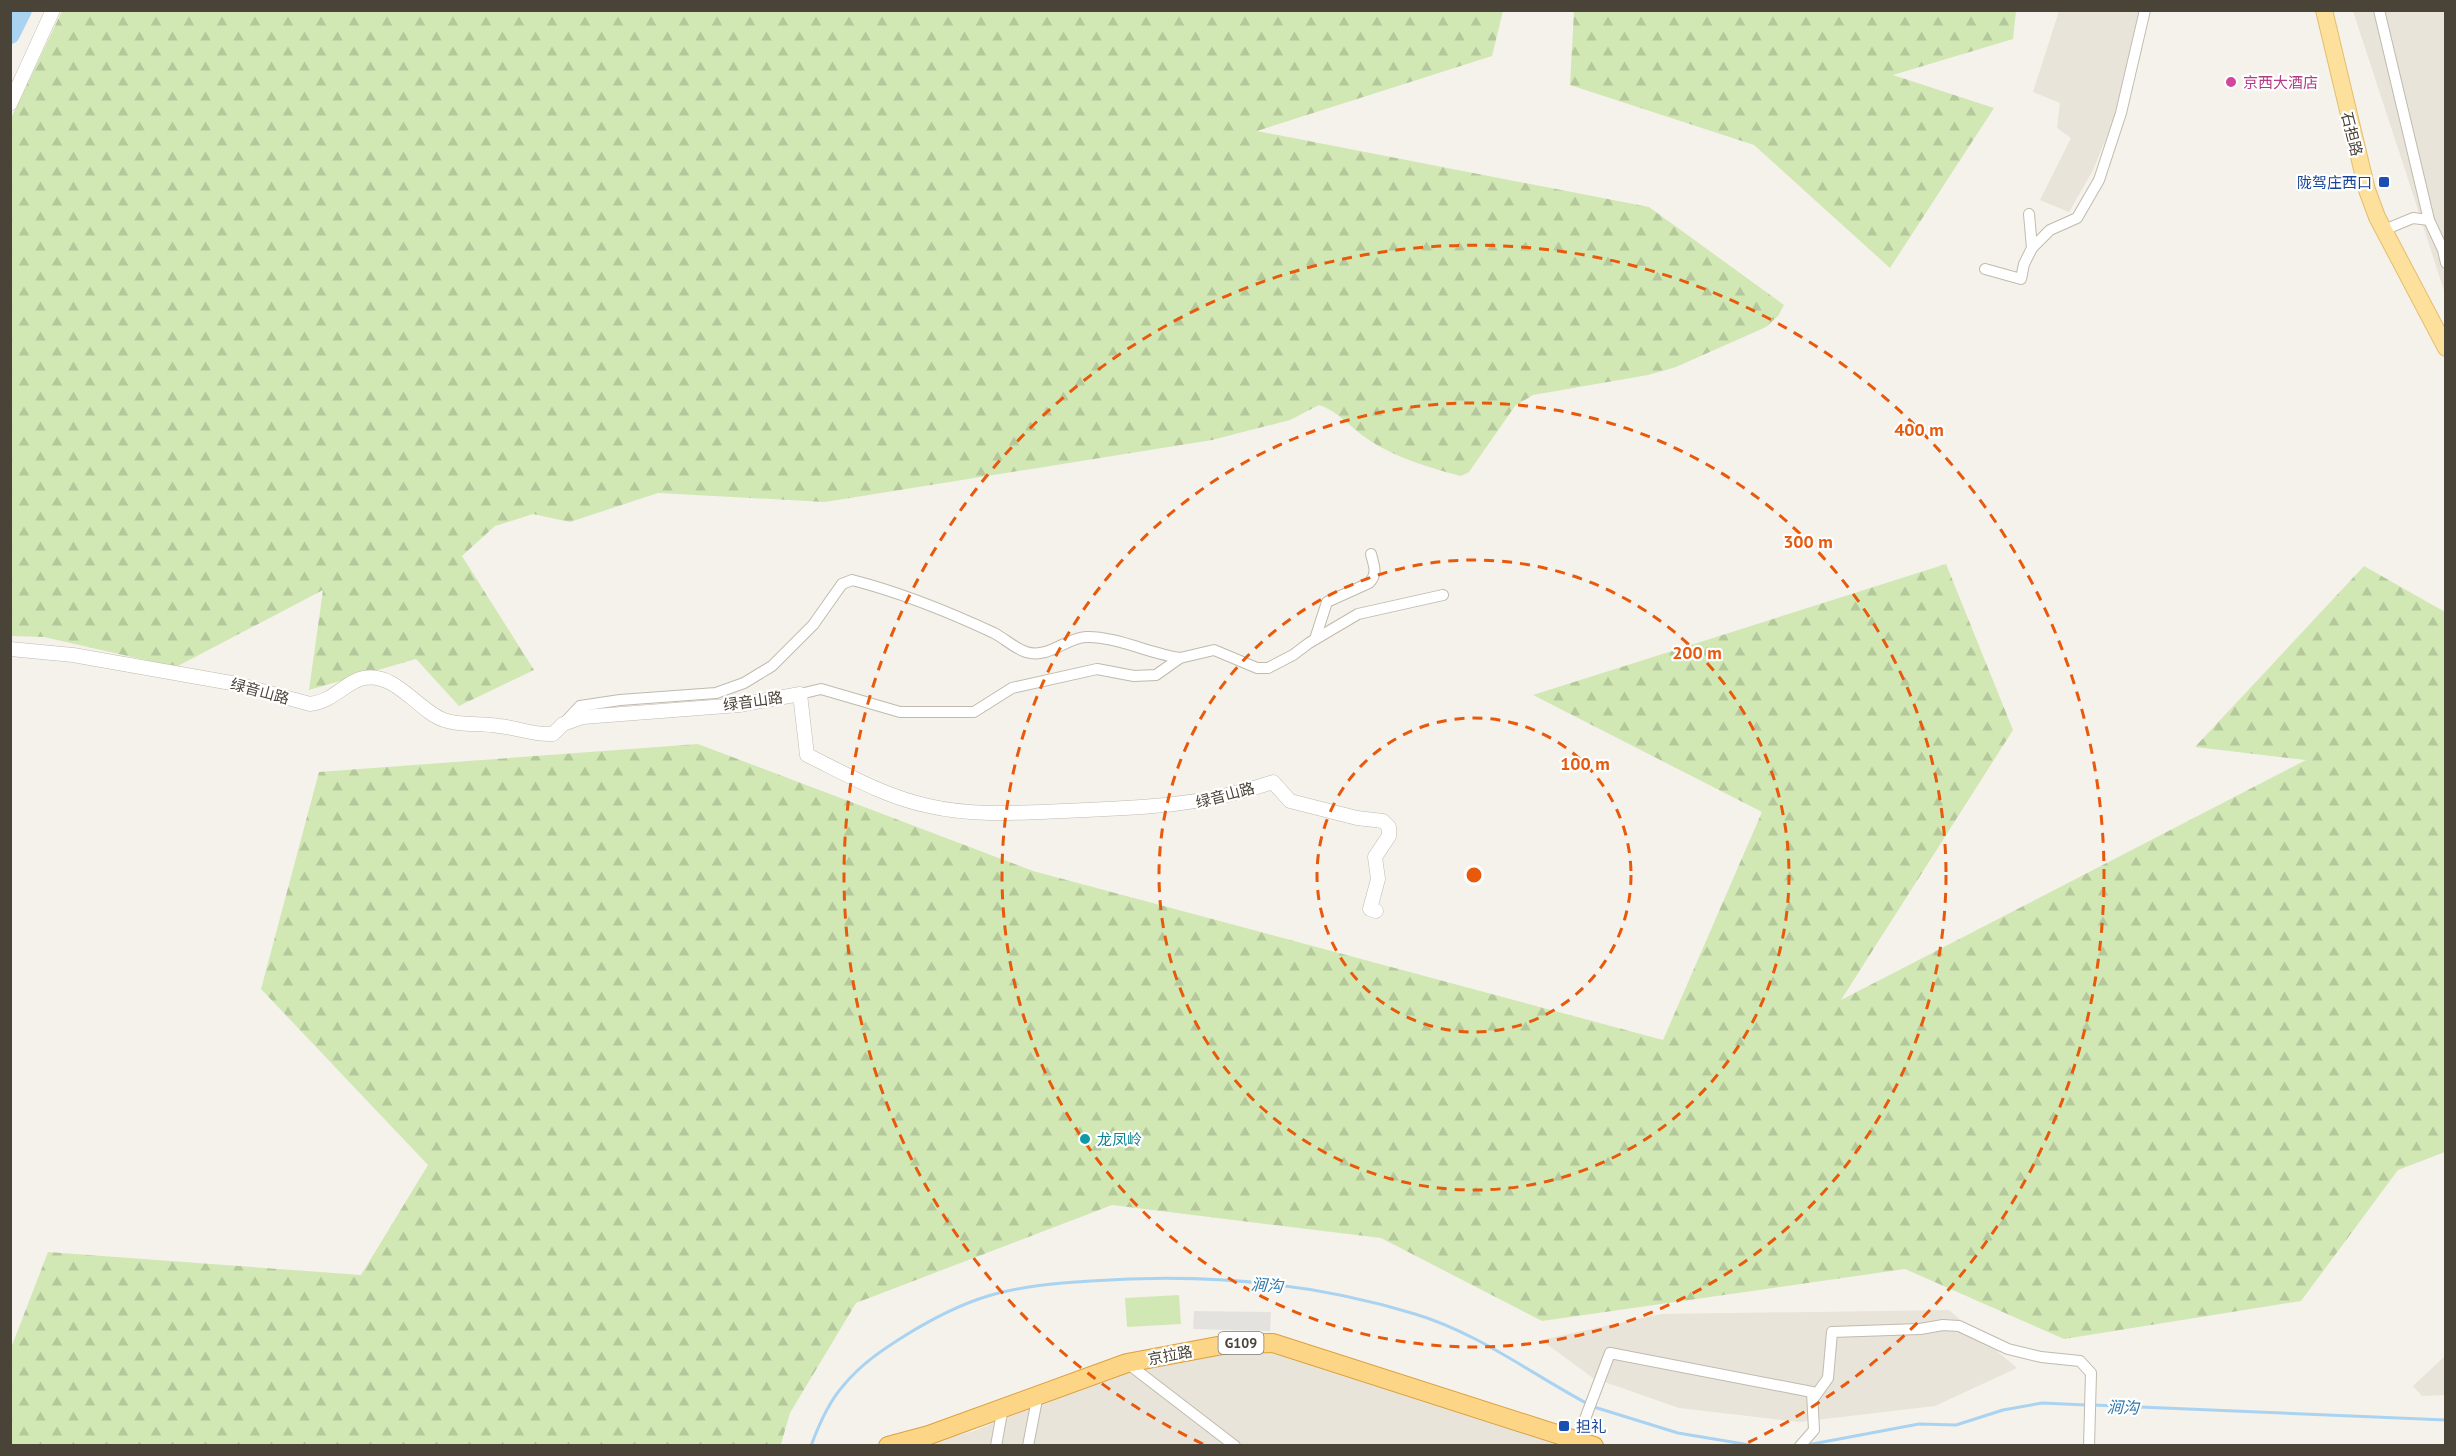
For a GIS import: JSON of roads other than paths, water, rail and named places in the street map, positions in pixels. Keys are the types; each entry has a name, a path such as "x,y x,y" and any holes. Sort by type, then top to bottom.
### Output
{"highway":[{"name":"京拉路","path":"888,1446 929,1435 1127,1363 1228,1344 1273,1343 1586,1444"}],"main road":[{"name":"石担路","path":"2324,10 2357,157 2367,190 2384,230 2444,340"}],"street":[{"path":"10,104 53,10"},
{"path":"1985,269 2021,279 2024,264 2032,248 2050,230 2077,218 2098,180 2121,113 2145,10"},
{"path":"2379,10 2429,220 2443,250 2445,263"},
{"path":"2030,214 2032,248"},
{"path":"2384,230 2413,218 2429,220"},
{"path":"1315,639 1327,602 1369,583 1374,578 1376,572 1371,554"},
{"path":"563,724 580,706 620,700 716,693 744,683 772,666 813,625 842,584 852,580 885,590 994,633 1026,652 1043,652 1055,649 1074,638 1094,637 1180,658"},
{"path":"800,694 821,689 900,712 974,712 1012,688 1097,669 1134,676 1156,675 1180,658 1214,650 1257,668 1268,668 1358,614 1443,595"},
{"name":"绿音山路","path":"10,649 73,655 237,684 310,704 321,703 363,678 383,681 407,692 430,712 445,721 502,726 534,735 553,734 563,724 583,717 739,705 800,694 807,754 879,790 929,806 997,814 1161,808 1192,804 1273,782 1290,801 1357,818 1383,820 1389,827 1389,836 1376,857 1378,879 1370,909 1376,911"},
{"path":"1813,1399 1828,1378 1832,1332 1959,1326 2008,1349 2041,1357 2080,1361 2091,1373 2089,1446"},
{"path":"1586,1444 1584,1419 1610,1353 1812,1392 1814,1430 1800,1446"},
{"path":"1127,1363 1235,1446"},
{"path":"1028,1446 1038,1394"},
{"path":"996,1446 1003,1407"}],"waterway":[{"path":"10,34 22,10"},
{"name":"涧沟","path":"811,1446 828,1407 850,1378 872,1358 916,1329 956,1308 1001,1293 1039,1286 1091,1281 1173,1278 1255,1282 1296,1287 1376,1303 1415,1314 1460,1332 1503,1354 1588,1404"},
{"name":"涧沟","path":"1807,1445 1919,1424 1956,1425 2003,1410 2042,1403 2086,1405"},
{"name":"涧沟","path":"2093,1405 2446,1420"},
{"name":"涧沟","path":"1594,1407 1678,1433 1756,1446"}],"place":[{"name":"京西大酒店","path":"2231,82"},
{"name":"陇驾庄西口","path":"2384,182"},
{"name":"龙凤岭","path":"1085,1139"},
{"name":"担礼","path":"1564,1426"}]}
